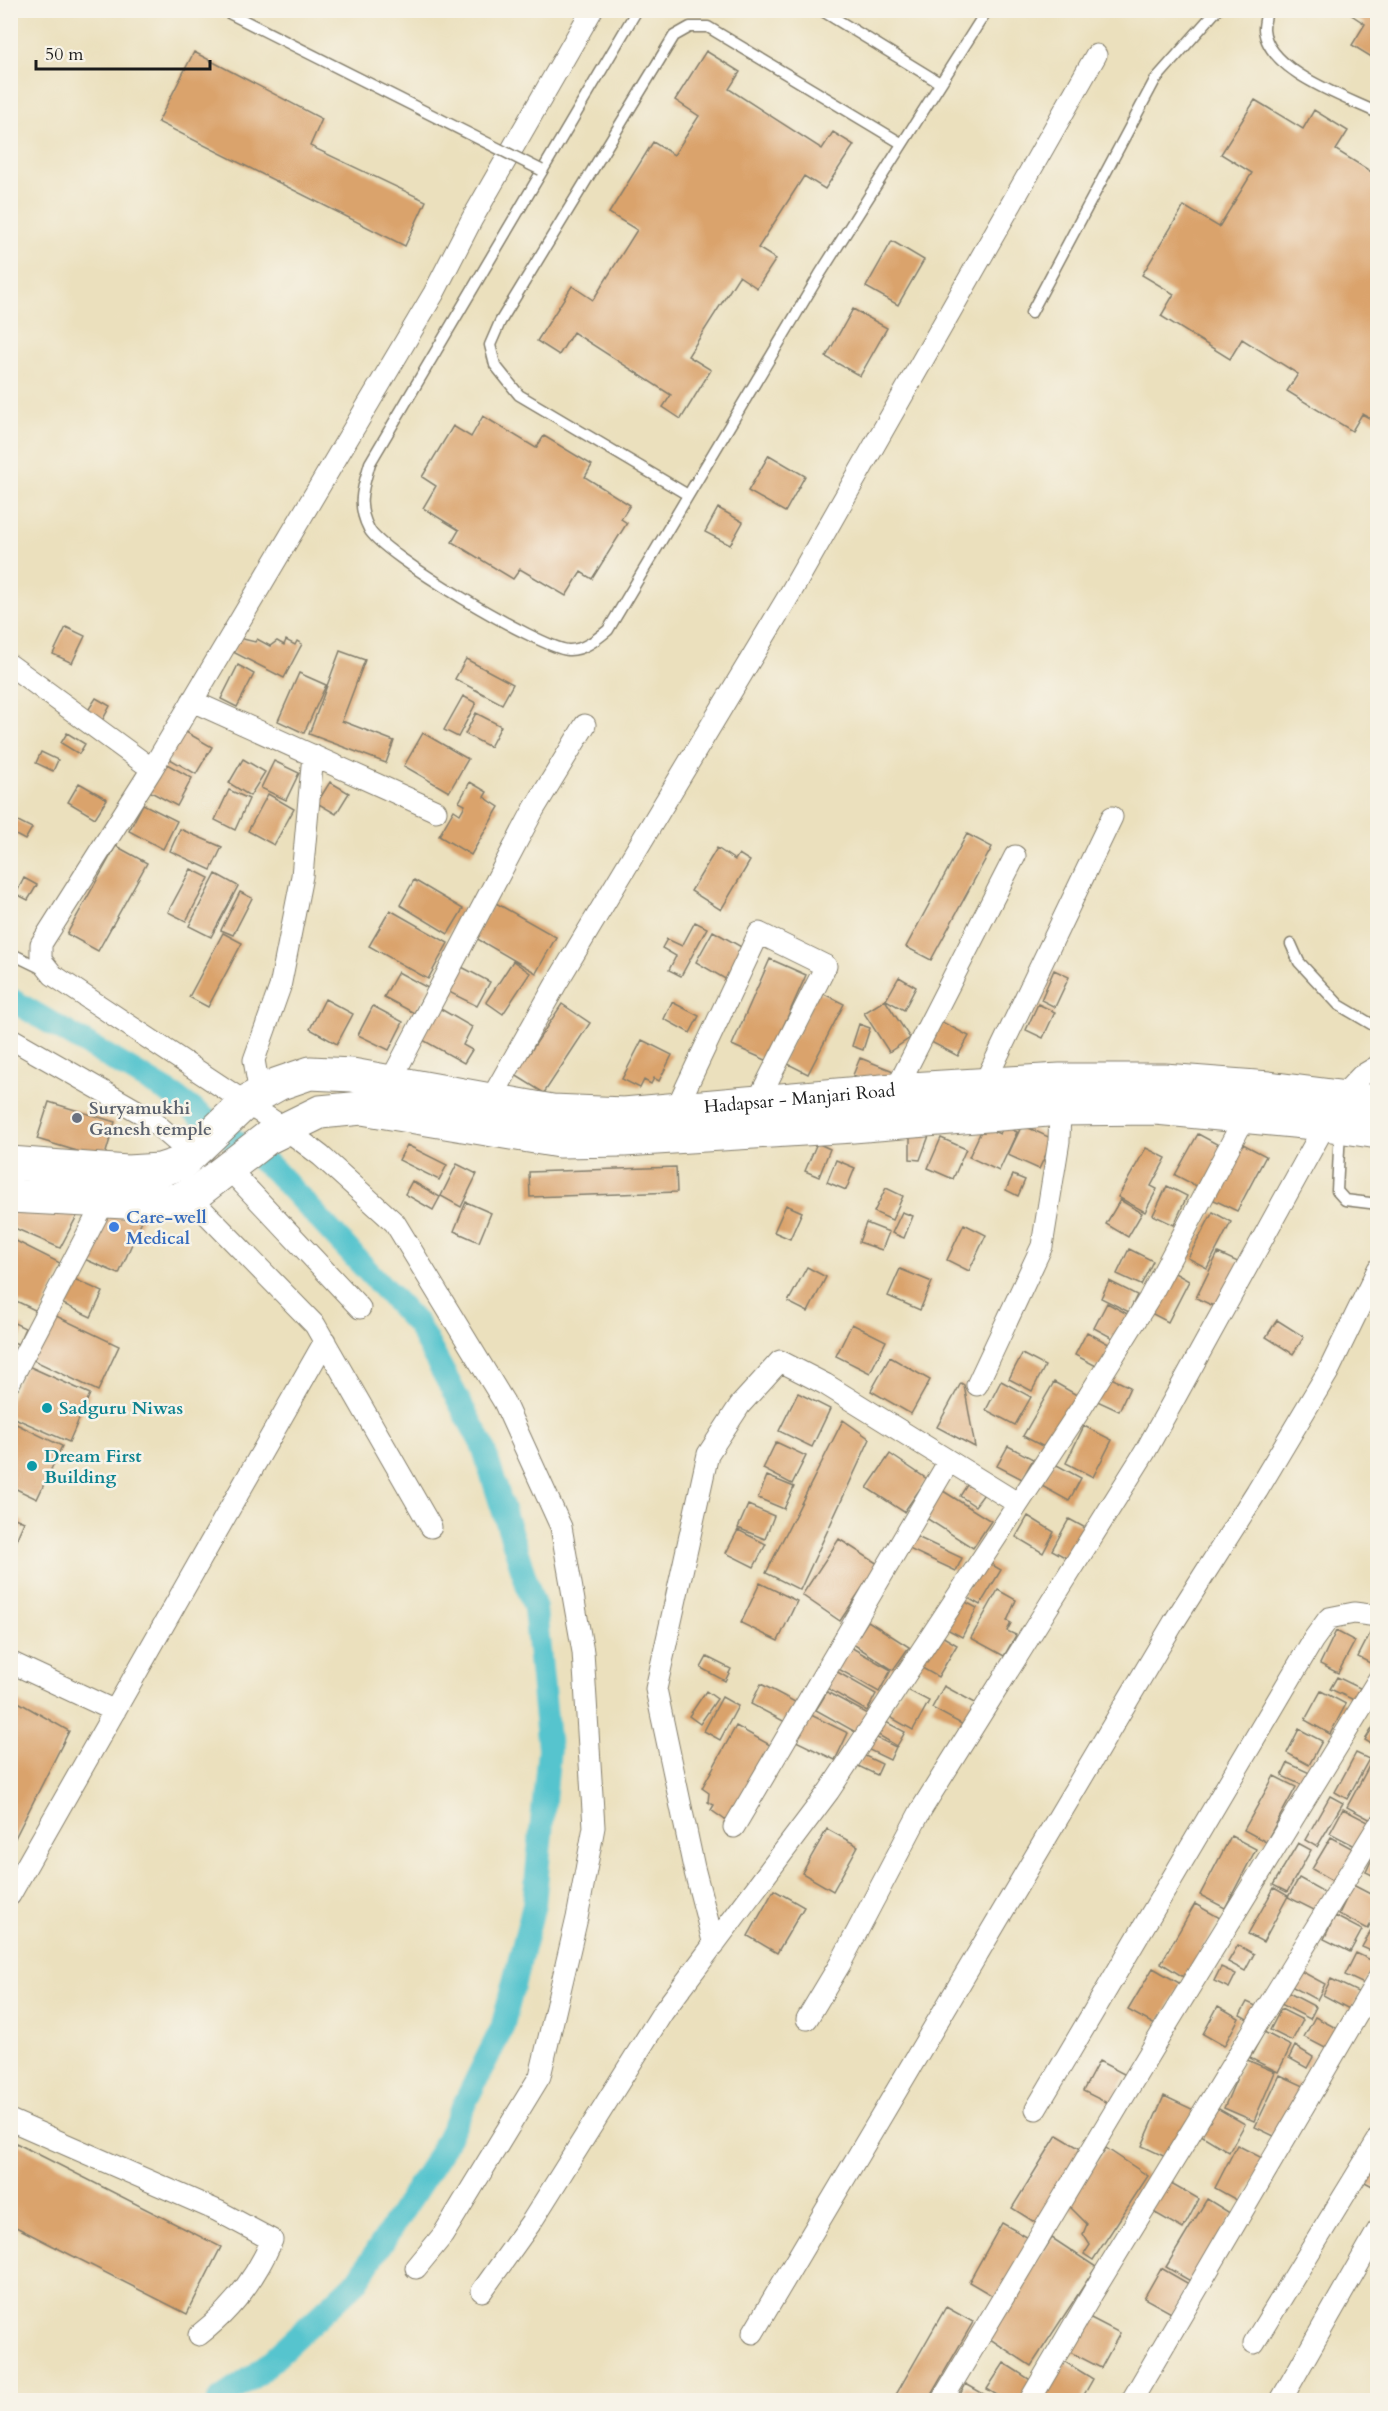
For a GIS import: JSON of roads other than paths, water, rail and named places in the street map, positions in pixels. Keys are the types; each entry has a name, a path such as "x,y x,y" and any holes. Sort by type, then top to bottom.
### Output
{"main road":[{"name":"Hadapsar - Manjari Road","path":"198,1147 247,1103 278,1083 310,1073 352,1075 390,1082 559,1141 624,1140 883,1124 1060,1109 1156,1108 1245,1117 1335,1116 1377,1102"},
{"name":"Hadapsar - Manjari Road","path":"229,1169 277,1134 320,1113 362,1108 411,1114 552,1112 624,1114 894,1090 1060,1080 1164,1080 1269,1088 1377,1132"},
{"path":"10,1163 127,1172 160,1170 182,1163 198,1147"},
{"path":"10,1196 144,1203 177,1200 200,1190 229,1169"}],"street":[{"path":"416,2268 443,2235 540,2076 577,1918 594,1827 583,1652 561,1527 504,1402 395,1223 321,1156 277,1134 247,1103 53,975 41,960 41,944 46,932 152,769 434,293 472,219 592,10"},
{"path":"483,1114 791,592 1096,55"},
{"path":"10,665 152,769"},
{"path":"192,701 436,811"},
{"path":"390,1082 534,808 585,725"},
{"path":"247,1103 254,1060 280,987 302,876 313,755"},
{"path":"979,1116 984,1084 1112,817"},
{"path":"883,1124 894,1090 1015,856"},
{"path":"676,1109 759,933 826,966 757,1102"},
{"path":"10,1038 198,1147"},
{"path":"807,2019 840,1964 921,1810 1144,1452 1335,1116 1361,1076 1377,1066"},
{"path":"977,1385 1042,1246 1057,1152 1060,1109"},
{"path":"482,2291 532,2221 663,2012 829,1791 1080,1410 1149,1299 1245,1117"},
{"path":"229,1169 360,1308"},
{"path":"188,1195 315,1325 431,1527"},
{"path":"10,1382 104,1202"},
{"path":"753,2333 1162,1641 1257,1491 1328,1372 1377,1269"},
{"path":"10,1895 325,1341"},
{"path":"714,1946 694,1868 656,1689 708,1454 740,1406 780,1361 825,1384 1017,1503"},
{"path":"734,1827 949,1461"},
{"path":"1036,2109 1313,1640 1329,1618 1353,1613 1377,1616"},
{"path":"10,1662 116,1711"},
{"path":"942,2400 1190,1985 1377,1680"},
{"path":"1030,2400 1098,2284 1377,1826"},
{"path":"1132,2400 1377,1979"},
{"path":"10,2120 218,2211 272,2240 262,2265 224,2316 199,2335"},
{"path":"1254,2343 1377,2140"},
{"path":"1281,2400 1377,2230"}],"lane":[{"path":"223,10 541,170"},
{"path":"637,10 370,463 360,502 369,531 412,567 543,643 569,650 592,643 608,630 901,143 987,10"},
{"path":"821,10 940,83"},
{"path":"1031,313 1155,80 1216,10"},
{"path":"1267,10 1264,30 1274,54 1298,74 1377,113"},
{"path":"688,495 519,395 495,365 490,345 537,261 674,36 690,27 708,27 901,143"},
{"path":"1291,944 1299,962 1339,1005 1377,1028"},
{"path":"10,953 53,975"},
{"path":"1335,1116 1337,1191 1345,1200 1377,1204"}],"waterway":[{"path":"10,999 173,1095 273,1169 417,1324 482,1444 535,1609 549,1749 534,1905 502,2028 440,2153 358,2280 257,2374 219,2400"}],"place":[{"name":"Suryamukhi Ganesh temple","path":"77,1118"},
{"name":"Care-well Medical","path":"114,1227"},
{"name":"Sadguru Niwas","path":"47,1408"},
{"name":"Dream First Building","path":"32,1466"}]}
